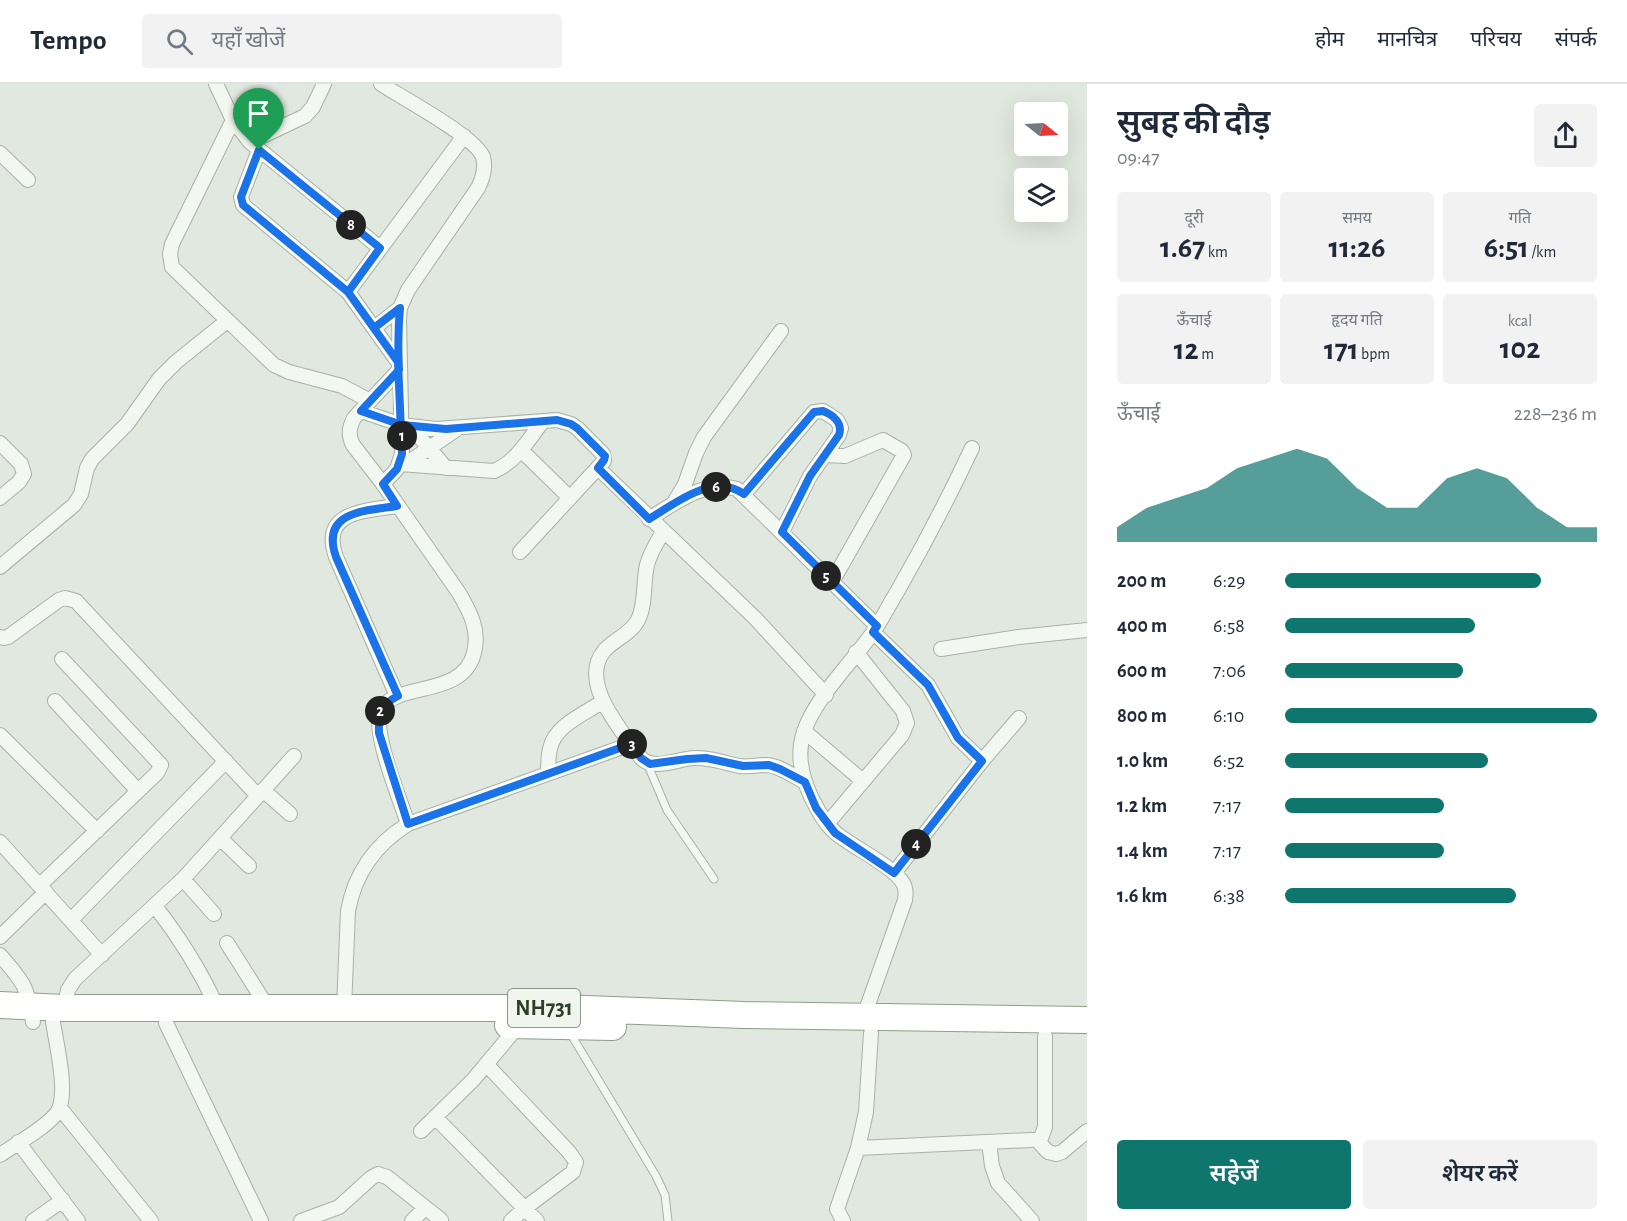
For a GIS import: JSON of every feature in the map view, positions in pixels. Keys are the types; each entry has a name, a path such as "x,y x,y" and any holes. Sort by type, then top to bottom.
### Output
{"highway":[{"name":"NH731","path":"0,1005 45,1014 166,1023 566,1026 1087,1020"},
{"name":"NH731","path":"0,1021 45,1014 217,1007 560,1008 744,1015 1087,1037"}],"street":[{"path":"216,84 233,120 254,146 380,248"},
{"path":"324,84 305,116 254,146 241,197 243,205 348,292 399,366"},
{"path":"381,84 464,136 479,149 483,156 484,176 478,188 408,290 400,308 399,366 406,425 402,449 403,464"},
{"path":"233,120 172,244 170,261 178,273 280,369 342,386 370,401"},
{"path":"348,292 464,136"},
{"path":"0,153 28,180"},
{"path":"374,328 400,308"},
{"path":"0,567 74,505 81,494 87,468 92,459 127,424 159,379 176,362 227,321"},
{"path":"673,505 685,484 704,437 781,331"},
{"path":"399,366 351,425 352,445 383,484 459,592 469,610 477,634 473,658 468,668 459,677 398,696 389,700 381,709 378,723 379,733 408,824"},
{"path":"361,411 406,425 436,429 557,420 577,428 605,456 604,460 520,552"},
{"path":"744,494 817,411 830,414 837,420 841,428 839,435 810,476 782,532"},
{"path":"403,464 494,471 507,464 521,450 543,421"},
{"path":"406,425 447,468"},
{"path":"383,484 403,464 458,428"},
{"path":"825,455 845,456 883,440 902,451 904,455 832,582"},
{"path":"0,443 21,464 24,474 19,482 0,498"},
{"path":"843,1221 838,1214 838,1202 858,1148 868,1092 867,1024 905,900 904,884 894,873 846,842 827,824 816,808 805,782 800,762 800,747 804,731 812,715 875,629 943,510 972,448"},
{"path":"521,450 570,498"},
{"path":"598,468 755,618 826,695"},
{"path":"649,519 697,491 710,487 730,487 744,494 832,582 928,685 958,738 982,761"},
{"path":"397,506 343,519 335,527 332,541 336,557 398,696"},
{"path":"663,532 653,549 647,566 638,619 605,650 600,658 597,685 602,702 647,763 654,765 706,758 743,766 769,765 805,782"},
{"path":"0,637 4,639 8,637 59,600 65,598 76,601 226,761 261,793 290,814"},
{"path":"941,649 1018,637 1087,630"},
{"path":"827,824 902,735 907,723 903,711 856,652"},
{"path":"0,937 97,831 160,770 160,763 62,659"},
{"path":"55,701 138,791"},
{"path":"548,773 550,749 555,736 602,702"},
{"path":"894,873 982,761 1019,718"},
{"path":"804,731 863,781"},
{"path":"0,735 97,831"},
{"path":"344,1008 348,911 351,895 356,879 366,862 393,834 408,824 631,744"},
{"path":"45,1014 66,996 71,985 183,879 294,756"},
{"path":"72,920 226,761"},
{"path":"220,838 249,866"},
{"path":"0,842 102,955"},
{"path":"183,879 214,914"},
{"path":"154,906 176,933 197,965 217,1007"},
{"path":"227,943 268,1008"},
{"path":"0,955 45,1014 62,1095 60,1108 52,1118 0,1155"},
{"path":"166,1023 261,1221"},
{"path":"421,1131 486,1064 519,1025"},
{"path":"858,1148 1037,1140 1044,1134 1046,1127 1045,1036"},
{"path":"486,1064 576,1162 573,1172 511,1221"},
{"path":"60,1108 151,1221"},
{"path":"435,1117 537,1221"},
{"path":"1037,1140 1048,1152 1056,1154 1062,1152 1087,1131"},
{"path":"18,1142 78,1221"},
{"path":"989,1142 992,1166 998,1183 1032,1221"},
{"path":"301,1221 338,1208 378,1174 387,1177 441,1220"},
{"path":"33,1221 63,1200"},
{"path":"338,1208 346,1221"},
{"path":"412,1221 425,1208"}],"lane":[{"path":"647,763 672,818 714,879"},
{"path":"566,1026 656,1176 665,1195 668,1221"}],"route":[{"path":"259,150 241,197 243,205 348,292 398,362 402,425 402,454 397,469 383,484 397,506 351,515 343,519 335,527 332,541 336,557 398,696 389,700 381,709 378,723 379,733 408,824 631,744 641,758 654,765 706,758 743,766 774,766 805,782 816,808 835,833 894,873 982,761 962,744 928,685 873,632 877,626 782,532 810,476 841,432 837,420 823,411 814,412 744,494 730,487 710,487 697,491 649,519 598,468 605,456 571,424 557,420 436,429 402,425 361,411 399,370 400,308 374,328 348,292 380,248 259,150"}]}
